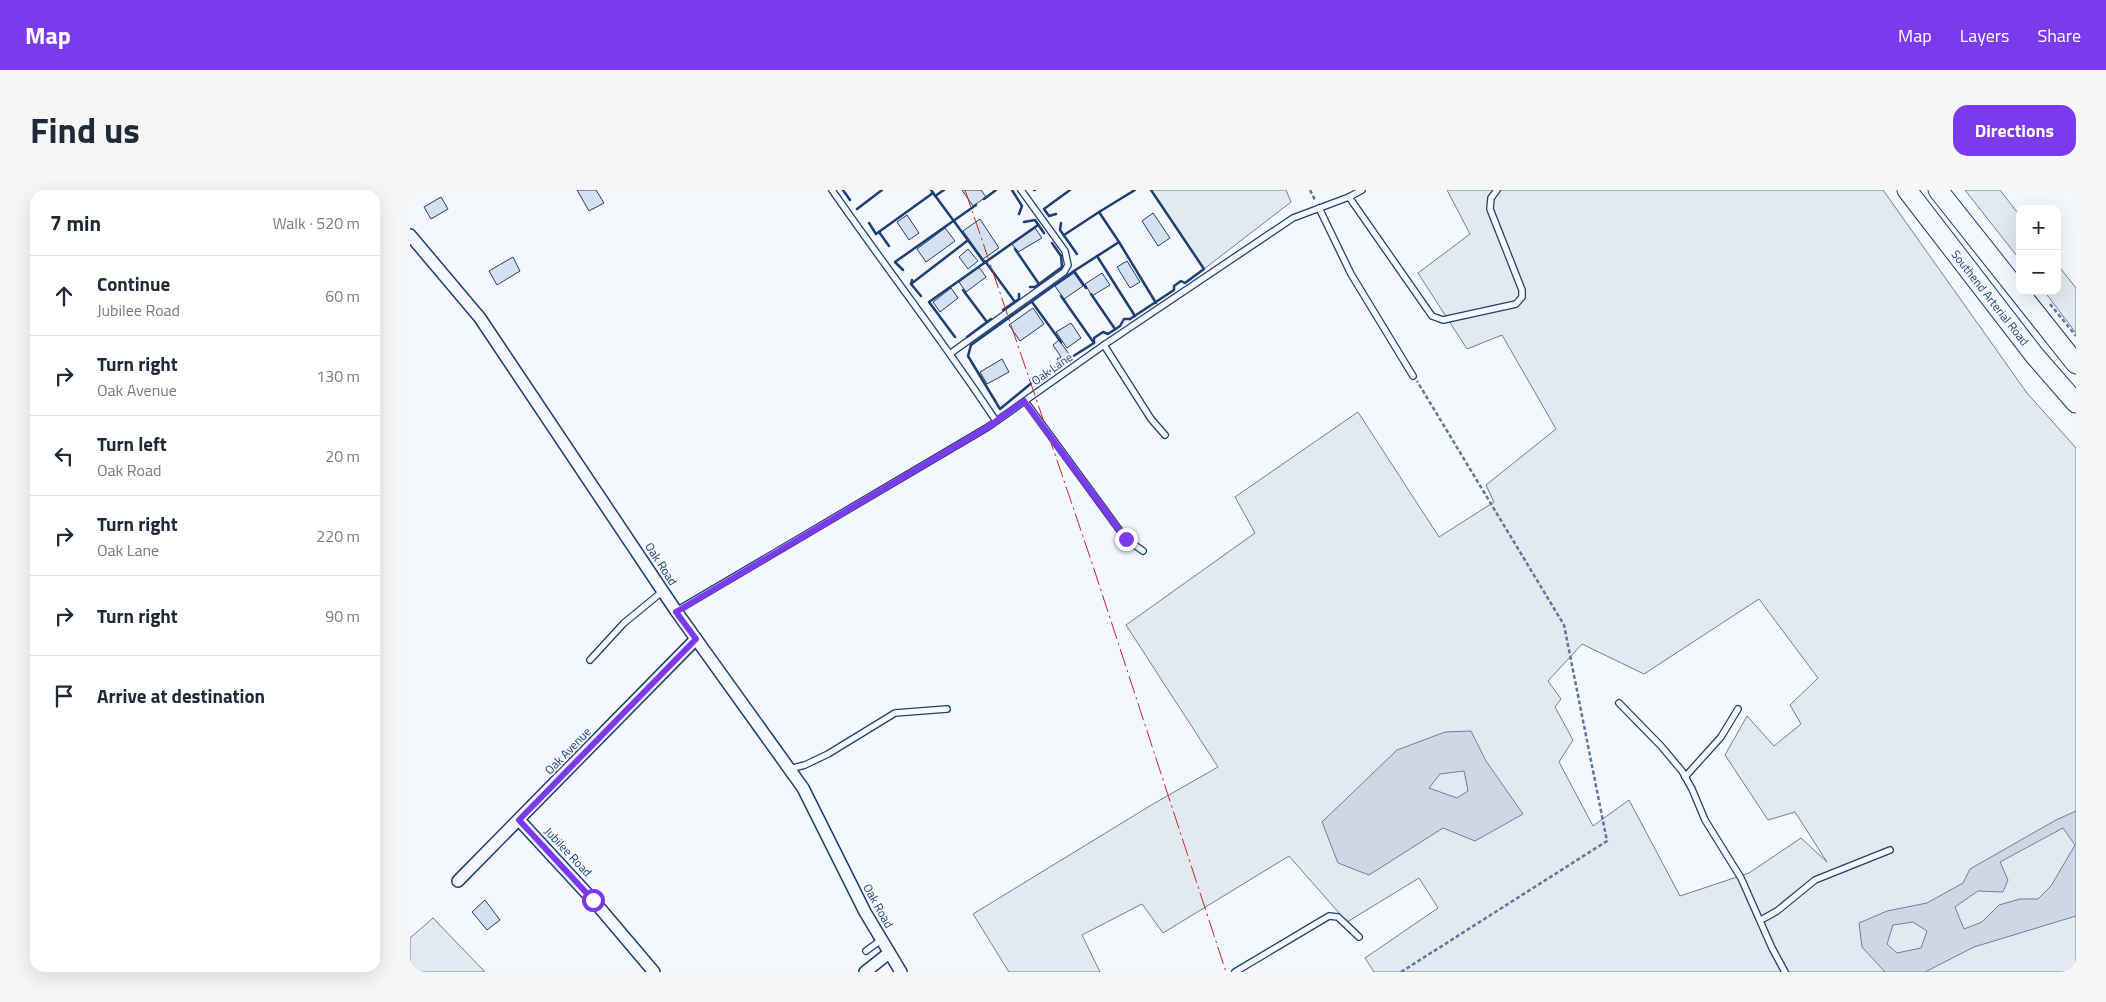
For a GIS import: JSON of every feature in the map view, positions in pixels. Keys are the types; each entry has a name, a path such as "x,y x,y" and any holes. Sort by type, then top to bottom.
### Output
{"highway":[{"name":"Southend Arterial Road","path":"1907,190 2035,356 2076,403"},
{"name":"Southend Arterial Road","path":"1938,190 2076,364"}],"street":[{"name":"Oak Road","path":"410,235 480,318 676,612 803,788 833,851 881,940 901,972"},
{"name":"Oak Avenue","path":"458,881 696,639"},
{"name":"Jubilee Road","path":"519,820 593,900 654,972"},
{"path":"865,972 889,953"}],"lane":[{"path":"832,190 881,260 951,353 996,421"},
{"path":"951,353 1064,272 1068,265 1065,252 1021,190"},
{"name":"Oak Lane","path":"676,612 996,421 1104,345 1293,218 1348,198 1362,190"},
{"path":"1348,198 1432,316 1444,320 1516,304 1522,297 1522,290 1490,209 1491,198 1497,190"},
{"path":"1319,208 1351,274 1414,376"},
{"path":"1104,345 1151,419 1165,435"},
{"path":"1024,401 1126,539 1143,551"},
{"path":"590,660 640,608 663,591"},
{"path":"1619,703 1661,746 1685,777 1705,820 1741,878 1772,948 1785,972"},
{"path":"789,769 805,765 828,754 895,713 948,709"},
{"path":"1685,777 1721,738 1738,709"},
{"path":"1761,920 1777,911 1815,880 1890,850"},
{"path":"1236,972 1329,916 1338,917 1359,937"},
{"path":"866,951 881,940"}],"path":[{"path":"2046,299 2076,336"},
{"path":"1401,972 1607,841 1564,625 1414,376"}],"shaded area":[{"path":"1151,190 1286,190 1291,202 1204,269"},
{"path":"1447,190 1883,190 2027,393 2076,448 2076,972 1374,972 1365,958 1438,908 1419,878 1347,922 1289,856 1163,933 1142,904 1082,935 1100,972 1009,972 973,914 1153,804 1218,767 1126,625 1255,533 1235,497 1358,412 1439,537 1494,502 1486,485 1556,429 1502,335 1467,349 1418,273 1470,234","holes":["1759,599 1818,678 1790,705 1801,724 1774,746 1747,716 1725,755 1768,820 1795,812 1827,862 1801,838 1749,873 1680,896 1629,800 1593,826 1559,762 1573,740 1555,707 1561,699 1548,681 1582,644 1644,674"]},
{"path":"1965,190 2000,190 2016,211 2016,255"},
{"path":"2061,269 2076,288 2076,333 2047,295 2061,295"},
{"path":"1471,731 1486,761 1523,814 1475,841 1443,828 1369,875 1338,863 1322,822 1397,750 1445,732","holes":["1464,771 1468,791 1457,798 1429,788 1440,774"]},
{"path":"2076,811 2076,916 1974,947 1925,972 1885,972 1862,947 1859,923 1887,911 1927,903 1963,883 1970,869 2056,820","holes":["2063,828 2075,845 2051,886 2038,899 2020,899 1999,905 1982,922 1964,929 1955,907 1978,891 2003,892 2008,880 2000,862","1913,922 1927,931 1921,948 1897,953 1887,944 1893,925"]},
{"path":"433,918 485,972 410,972 410,938"}],"building":[{"path":"577,190 596,190 604,203 589,211"},
{"path":"962,190 981,190 986,197 973,206"},
{"path":"441,197 448,209 431,219 424,207"},
{"path":"1153,213 1170,238 1158,246 1142,221"},
{"path":"907,215 919,233 909,240 897,222"},
{"path":"980,219 999,248 983,259 963,231"},
{"path":"945,228 955,241 926,262 917,249"},
{"path":"1035,228 1042,238 1018,252 1012,244"},
{"path":"968,249 978,261 968,269 959,257"},
{"path":"513,257 520,271 497,285 489,271"},
{"path":"1127,261 1140,282 1130,288 1117,267"},
{"path":"979,267 986,277 966,292 959,282"},
{"path":"1074,273 1083,286 1064,299 1055,286"},
{"path":"1102,273 1110,285 1092,296 1085,284"},
{"path":"951,288 958,298 940,312 933,302"},
{"path":"1033,308 1044,324 1020,341 1009,325"},
{"path":"1071,323 1081,338 1067,348 1056,332"},
{"path":"1059,340 1071,357 1061,365 1057,359 1061,357 1053,345"},
{"path":"1002,359 1009,372 987,384 980,372"},
{"path":"485,900 500,920 487,930 472,912"}],"wall":[{"path":"843,190 850,200"},
{"path":"857,209 882,190"},
{"path":"931,190 984,262"},
{"path":"935,196 944,190"},
{"path":"984,199 996,190"},
{"path":"1012,190 1022,206 1019,214"},
{"path":"1056,214 1049,216 1044,209 1070,190"},
{"path":"1135,190 1099,212 1119,242 1074,271 971,345 968,356 1000,409 1034,381 1094,343 1094,338 1103,332 1108,334 1120,326 1124,319 1130,319 1174,290 1174,286 1181,281 1185,283 1204,269 1151,190"},
{"path":"869,223 876,234 933,193"},
{"path":"903,270 895,262 976,205"},
{"path":"1064,235 1099,212"},
{"path":"1024,222 1035,220 1044,233"},
{"path":"1061,223 1060,230 1077,254"},
{"path":"955,337 929,302 1038,225"},
{"path":"879,232 889,246"},
{"path":"911,284 967,241"},
{"path":"1119,242 1156,303"},
{"path":"1030,287 1035,287 1062,267 1061,256 1052,243"},
{"path":"1015,249 1039,284"},
{"path":"1097,256 1135,316"},
{"path":"985,261 1015,302"},
{"path":"1074,271 1086,288"},
{"path":"912,280 911,284 921,296"},
{"path":"963,290 987,322"},
{"path":"1003,310 1019,299 1019,294"},
{"path":"1091,294 1115,329"},
{"path":"1061,296 1094,343"},
{"path":"1032,302 1061,342"},
{"path":"967,337 991,319"}],"power":[{"path":"965,190 1092,563 1226,972"}],"route":[{"path":"593,900 519,820 696,639 676,612 988,427 1024,401 1113,518 1126,539"}]}
